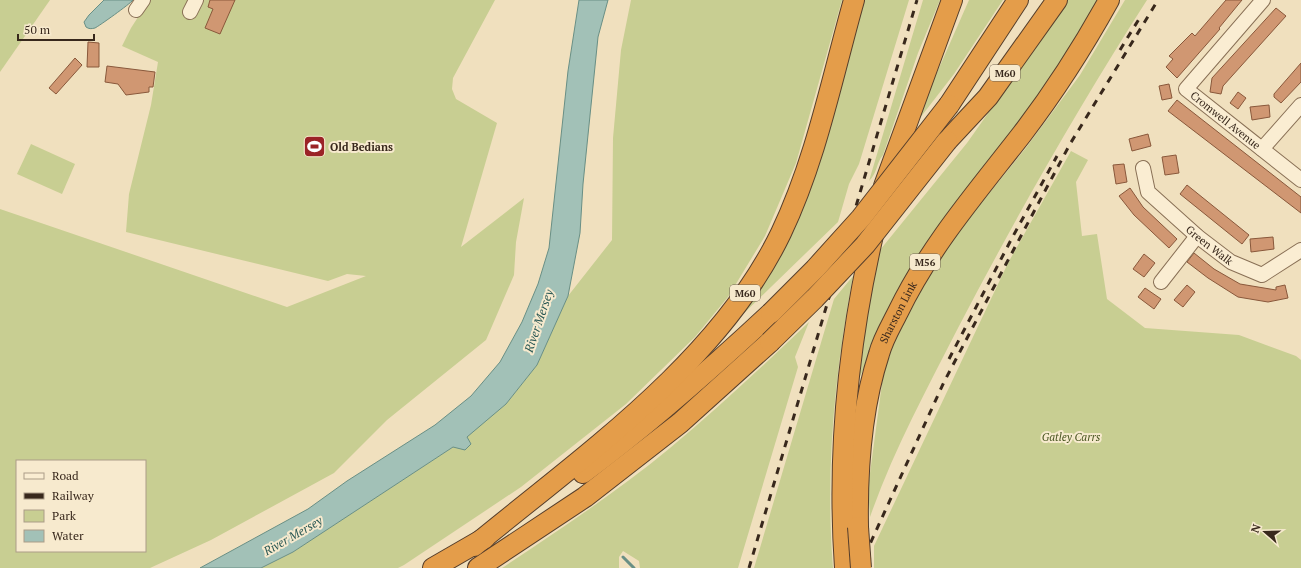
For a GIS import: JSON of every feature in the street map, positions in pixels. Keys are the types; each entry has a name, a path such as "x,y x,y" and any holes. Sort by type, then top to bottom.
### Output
{"highway":[{"name":"M60","path":"474,546 649,400 697,354 754,280 781,233 809,162 854,0"},
{"name":"M56","path":"928,70 952,0"},
{"path":"928,70 962,0"},
{"name":"M60","path":"433,568 474,546 575,479 624,442 720,360 771,313 815,269 861,218 949,104 1018,0"},
{"name":"M60","path":"478,568 585,497 680,422 770,342 815,298 865,245 947,141 1042,0"},
{"name":"M60","path":"947,141 988,97 1058,0"},
{"name":"M56","path":"1088,38 1109,0"},
{"name":"M56","path":"1088,38 1119,0"},
{"name":"Sharston Link","path":"850,565 858,527 857,482 865,418 879,353 891,325 920,270 938,243 1046,101 1088,38"},
{"name":"Sharston Link","path":"850,565 842,497 843,435 849,361 857,311 887,175 928,70"}],"street":[{"name":"Cromwell Avenue","path":"1263,0 1186,89 1301,180"},
{"path":"1262,149 1301,105"},
{"name":"Green Walk","path":"1143,168 1148,192 1197,236 1232,262 1262,275 1301,250"},
{"path":"1161,282 1197,236"}],"green space":[{"path":"0,0 50,0 0,72"},
{"path":"149,0 495,0 453,78 452,89 456,99 497,123 461,247 524,198 516,242 514,275 486,340 387,420 334,473 211,540 150,568 0,568 0,209 287,307 366,276 347,274 328,281 126,232 129,194 151,105 158,62 122,46 131,28"},
{"path":"631,0 842,0 796,163 765,236 728,297 695,337 626,404 521,487 404,565 398,568 261,568 293,552 453,447 506,404 537,365 568,296 612,240 613,138 621,50"},
{"path":"860,0 909,0 859,164 849,184 838,222 709,347 765,274"},
{"path":"923,0 940,0 918,53 883,155 872,178 869,181"},
{"path":"969,0 1003,0 954,74 913,127"},
{"path":"1068,0 1102,0 1066,60 885,321 854,390 859,344 880,250 967,143"},
{"path":"1125,0 1147,0 1073,121 980,286 900,444 870,517 868,488 885,361 911,297 944,249 1025,149 1080,75"},
{"path":"31,144 75,164 62,194 17,174"},
{"name":"Gatley Carrs","path":"1071,151 1088,160 1076,182 1082,236 1097,234 1107,299 1145,328 1239,335 1296,356 1301,360 1301,568 874,568 874,546 1008,263"},
{"path":"853,276 841,348 833,421 830,495 833,568 754,568 834,299"},
{"path":"809,322 795,357 798,367 738,568 640,568 639,561 623,551 619,557 619,568 502,568 588,510 650,464 723,402"}],"water":[{"path":"104,0 133,0 95,28 90,29 86,27 84,22"},
{"name":"River Mersey","path":"579,0 608,0 598,37 583,184 580,233 568,296 537,365 506,404 467,437 471,444 465,450 453,447 293,552 261,568 200,568 308,509 347,481 435,425 471,396 500,362 522,322 538,284 549,248 568,71"}],"building":[{"path":"210,0 235,0 220,34 205,28 213,9 208,7"},
{"path":"1226,0 1242,0 1219,28 1220,29 1177,78 1166,67 1173,59 1169,56 1192,33 1195,36"},
{"path":"1276,8 1286,16 1223,86 1221,94 1210,92 1212,78"},
{"path":"88,42 99,43 99,67 87,67"},
{"path":"75,58 82,65 56,94 49,88"},
{"path":"1301,63 1301,82 1281,103 1274,97 1274,94"},
{"path":"107,66 155,72 153,87 149,87 149,92 126,95 118,84 105,82"},
{"path":"1169,84 1172,98 1162,100 1159,86"},
{"path":"1238,92 1246,98 1238,109 1230,103"},
{"path":"1177,100 1301,197 1301,213 1168,111"},
{"path":"1269,105 1270,117 1252,120 1250,107"},
{"path":"1148,134 1151,146 1132,151 1129,139"},
{"path":"1176,155 1179,173 1165,175 1162,157"},
{"path":"1124,164 1127,182 1116,184 1113,165"},
{"path":"1187,185 1249,235 1242,244 1180,194"},
{"path":"1130,188 1143,207 1177,239 1169,248 1134,215 1119,196"},
{"path":"1273,237 1274,249 1251,252 1250,239"},
{"path":"1194,253 1214,269 1240,284 1276,290 1276,287 1285,285 1288,298 1268,302 1238,297 1208,278 1187,262"},
{"path":"1144,254 1155,263 1144,277 1133,269"},
{"path":"1187,285 1195,292 1183,307 1174,300"},
{"path":"1145,288 1161,299 1154,309 1138,297"}],"waterway":[{"path":"623,557 634,568"}],"railway":[{"path":"749,568 917,0"},
{"path":"859,568 944,382 1006,264 1070,144 1158,0"},
{"path":"1120,50 1139,19"},
{"path":"949,359 1012,238 1057,156"}],"place":[{"name":"Old Bedians","path":"315,147"}]}
